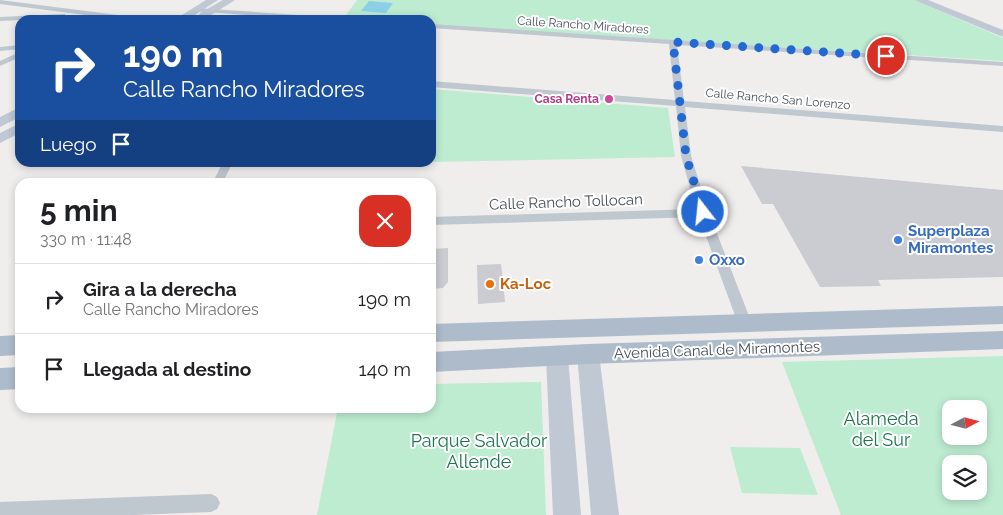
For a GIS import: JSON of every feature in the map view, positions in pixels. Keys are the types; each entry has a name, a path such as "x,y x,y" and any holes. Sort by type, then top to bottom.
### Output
{"main road":[{"path":"196,15 212,5 230,0"},
{"path":"919,0 1003,34"},
{"path":"935,0 1003,27"},
{"path":"0,123 15,115"},
{"path":"0,139 15,130"},
{"name":"Avenida Canal de Miramontes","path":"436,332 1003,314"},
{"name":"Avenida Canal de Miramontes","path":"436,362 588,354 1003,340"},
{"path":"0,346 15,346"},
{"path":"588,354 605,515"},
{"path":"557,356 567,515"},
{"path":"0,379 15,378"}],"street":[{"path":"2,19 31,6 55,0"},
{"path":"0,2 31,6"},
{"path":"24,15 42,3 102,15"},
{"path":"212,5 299,15"},
{"path":"75,15 94,14"},
{"path":"2,19 15,18"},
{"name":"Calle Rancho Miradores","path":"436,26 1003,64"},
{"path":"673,42 686,156 703,212 744,321"},
{"path":"0,48 15,47"},
{"path":"0,64 15,56"},
{"name":"Calle Rancho San Lorenzo","path":"436,84 1003,130"},
{"name":"Calle Rancho Tollocan","path":"436,221 703,212"},
{"path":"0,511 67,512 211,503"}],"green space":[{"path":"357,0 914,0 1003,38 1003,61 436,25 436,15 346,15"},
{"path":"436,89 668,108 675,157 436,162"},
{"name":"Alameda del Sur","path":"1003,356 1003,515 841,515 782,362"},
{"name":"Parque Salvador Allende","path":"541,382 546,515 317,515 337,413 436,413 436,384"},
{"path":"730,447 800,448 818,495 742,493"}],"water":[{"path":"369,1 393,3 386,13 361,11"}],"building":[{"name":"Superplaza Miramontes","path":"741,166 1003,190 1003,277 878,280 881,286 820,287 773,204 762,204"},
{"path":"448,248 448,282 443,288 436,289 436,249"},
{"name":"Ka-Loc","path":"501,264 505,302 478,304 477,265"}],"place":[{"name":"Casa Renta","path":"609,99"},
{"name":"Superplaza Miramontes","path":"898,240"},
{"name":"Oxxo","path":"699,260"},
{"name":"Ka-Loc","path":"490,284"}],"route":[{"path":"703,212 686,156 673,42 886,56"}]}
